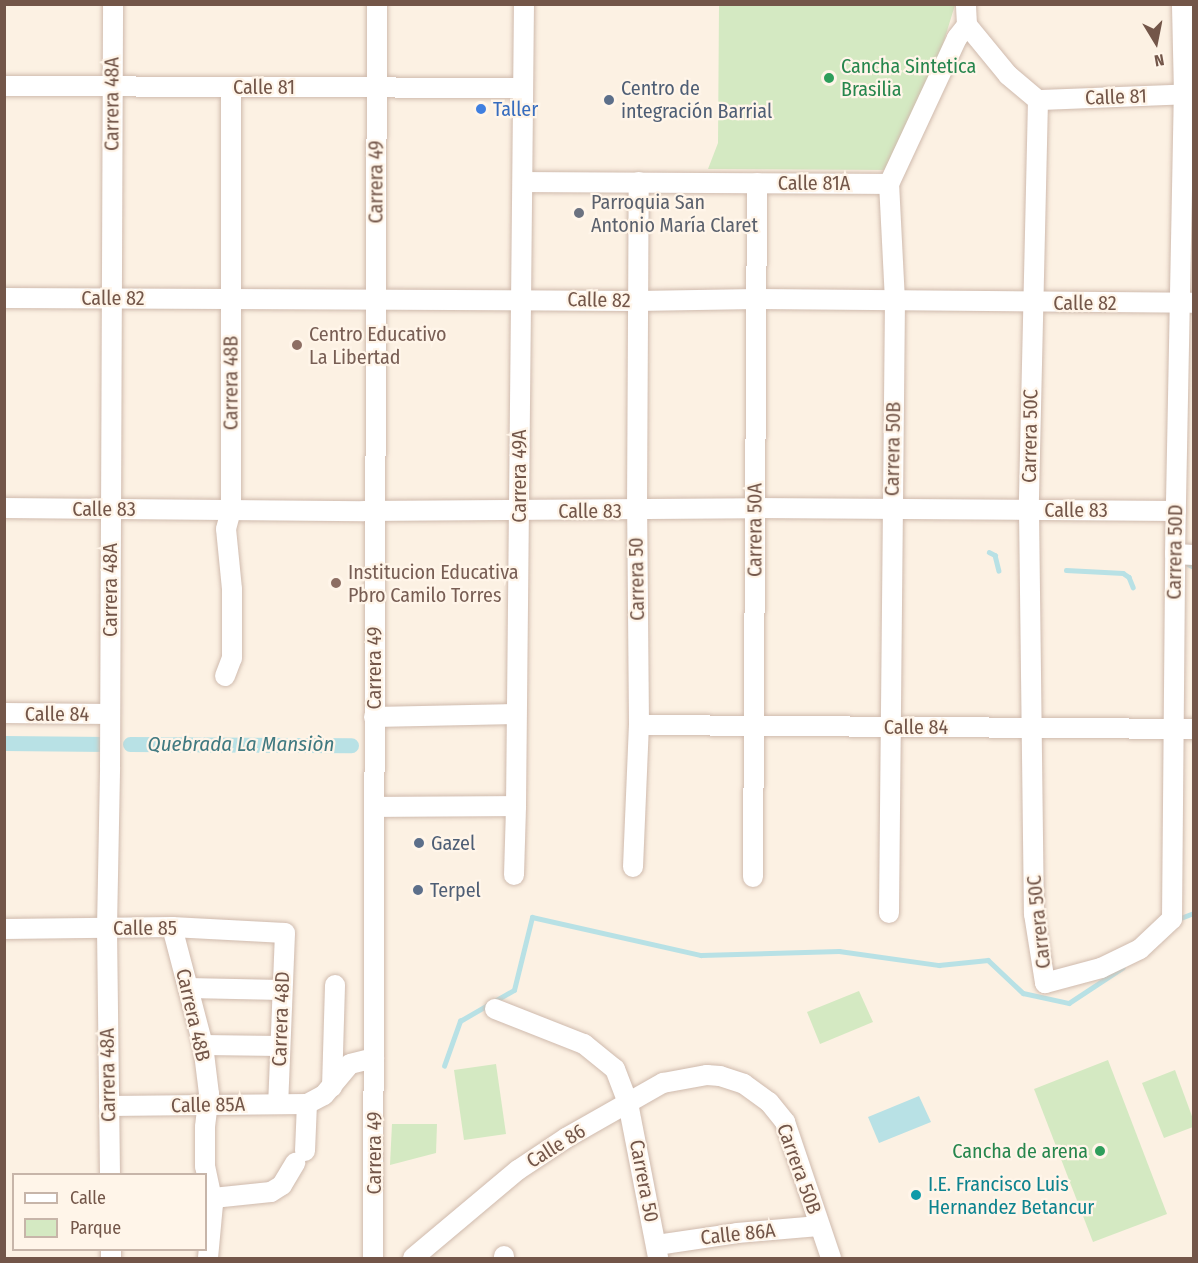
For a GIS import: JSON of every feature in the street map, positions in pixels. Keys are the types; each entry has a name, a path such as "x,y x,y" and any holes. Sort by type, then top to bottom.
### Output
{"street":[{"name":"Carrera 48A","path":"110,1173 106,928 110,714 113,4"},
{"name":"Carrera 49","path":"376,4 374,717 376,1257"},
{"name":"Carrera 49A","path":"514,875 520,511 520,299 524,182 524,4"},
{"path":"966,4 967,25 1008,75 1038,100"},
{"name":"Carrera 50D","path":"1172,920 1184,729 1184,554 1176,511 1188,303 1189,94 1182,4"},
{"name":"Carrera 50B","path":"888,913 895,301 889,184 957,38 967,25"},
{"name":"Calle 81","path":"4,87 523,88"},
{"name":"Carrera 48B","path":"225,676 232,658 232,589 226,529 231,510 231,88"},
{"name":"Calle 81","path":"1038,100 1189,94"},
{"name":"Carrera 50C","path":"1038,100 1029,510 1034,728 1034,914 1046,983 1101,968 1130,954 1140,949 1172,920"},
{"name":"Calle 81A","path":"524,182 889,184"},
{"name":"Carrera 50","path":"633,867 639,725 637,301 639,182"},
{"name":"Carrera 50A","path":"753,877 757,183"},
{"name":"Calle 82","path":"4,298 637,301 757,299 1188,303"},
{"name":"Calle 83","path":"4,508 375,511 755,508 892,511 1176,511"},
{"name":"Calle 84","path":"4,713 110,714"},
{"path":"374,717 516,714"},
{"name":"Calle 84","path":"639,725 1184,729"},
{"path":"374,807 516,806"},
{"name":"Carrera 48B","path":"172,927 202,1045 208,1104 205,1127 207,1173"},
{"name":"Calle 85","path":"4,929 172,927 285,933"},
{"name":"Carrera 48D","path":"278,1104 285,933"},
{"path":"332,1087 335,985"},
{"path":"188,988 282,990"},
{"name":"Carrera 50","path":"495,1010 584,1044 605,1058 619,1075 628,1103 658,1252"},
{"path":"202,1045 279,1046"},
{"path":"213,1198 271,1192 282,1185 300,1157 307,1104 324,1095 350,1064 363,1058 374,1058"},
{"name":"Calle 86","path":"413,1258 532,1160 628,1103 663,1083 694,1075 720,1076"},
{"name":"Carrera 50B","path":"720,1076 744,1084 770,1102 785,1122 831,1258"},
{"name":"Calle 85A","path":"109,1106 307,1104"},
{"name":"Carrera 48B","path":"207,1174 213,1198 208,1258"},
{"name":"Calle 86A","path":"658,1252 737,1233 819,1226"}],"green space":[{"path":"719,5 955,5 927,96 892,170 708,169 718,143"},
{"path":"859,991 873,1022 820,1044 807,1012"},
{"name":"Cancha de arena","path":"1108,1060 1167,1214 1093,1242 1034,1089"},
{"path":"496,1064 506,1134 464,1140 454,1070"},
{"path":"1175,1070 1193,1119 1193,1127 1164,1138 1142,1083"},
{"path":"392,1124 437,1124 436,1153 390,1165"}],"water":[{"path":"919,1096 931,1122 879,1143 868,1117"}],"waterway":[{"name":"Quebrada La Mansiòn","path":"989,552 995,555 999,571"},
{"name":"Quebrada La Mansiòn","path":"1188,564 1194,567"},
{"name":"Quebrada La Mansiòn","path":"1066,570 1123,573 1129,577 1133,587"},
{"name":"Quebrada La Mansiòn","path":"4,743 106,744"},
{"name":"Quebrada La Mansiòn","path":"130,744 351,745"},
{"path":"1178,919 1194,913"},
{"path":"444,1066 460,1021 514,990 532,917 701,955 839,951 939,965 988,960 1023,993 1069,1003 1122,968"}],"place":[{"name":"Cancha Sintetica Brasilia","path":"829,78"},
{"name":"Centro de integración Barrial","path":"609,100"},
{"name":"Taller","path":"481,109"},
{"name":"Parroquia San Antonio María Claret","path":"579,213"},
{"name":"Centro Educativo La Libertad","path":"297,345"},
{"name":"Institucion Educativa Pbro Camilo Torres","path":"336,583"},
{"name":"Gazel","path":"419,843"},
{"name":"Terpel","path":"418,890"},
{"name":"Cancha de arena","path":"1100,1151"},
{"name":"I.E. Francisco Luis Hernandez Betancur","path":"916,1195"}]}
